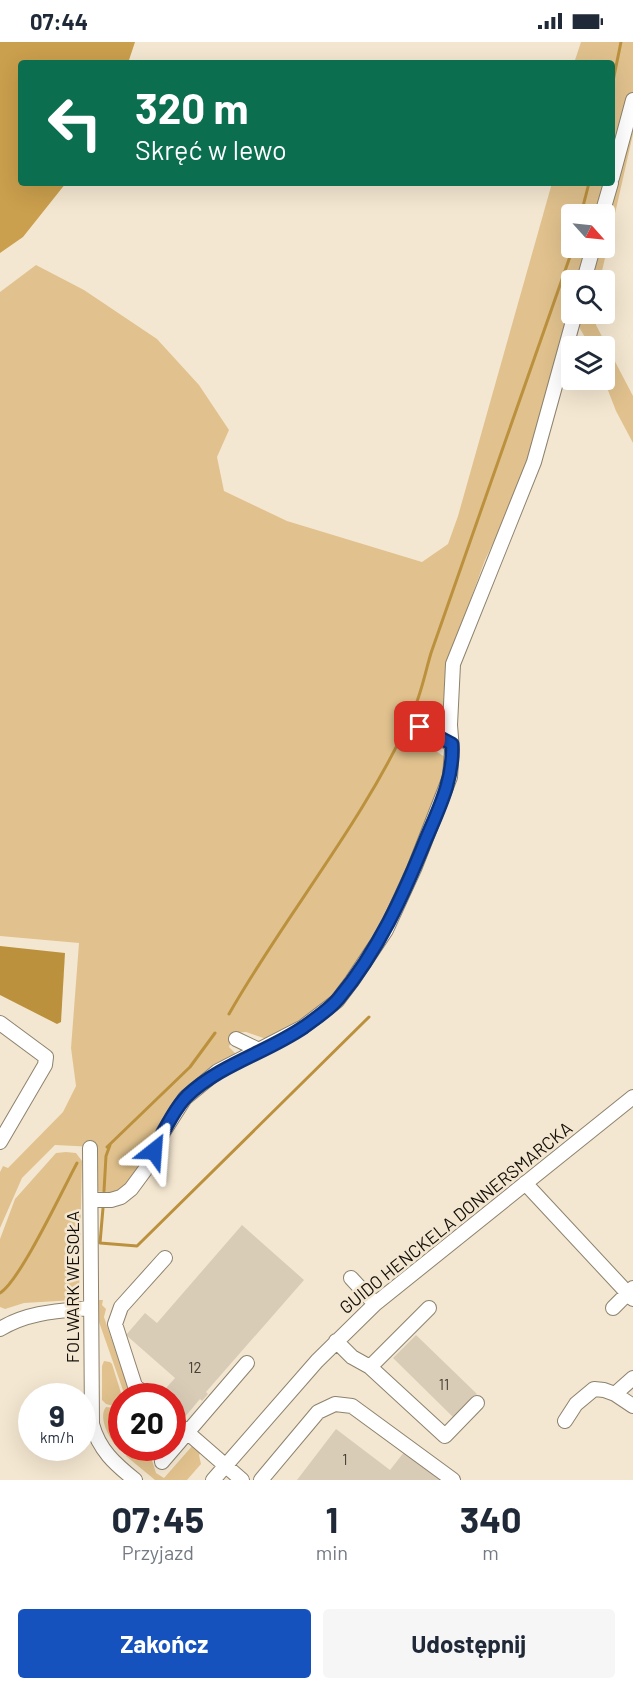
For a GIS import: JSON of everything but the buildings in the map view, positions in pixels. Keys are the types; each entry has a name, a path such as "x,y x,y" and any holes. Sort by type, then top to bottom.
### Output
{"street":[{"path":"615,167 633,100"},
{"path":"605,204 610,186"},
{"path":"91,1200 111,1200 121,1197 130,1189 145,1170 164,1131 185,1098 218,1071 303,1028 337,1001 386,930 444,796 451,771 450,725 453,664 534,462 572,324"},
{"path":"420,727 452,744"},
{"path":"0,1023 46,1057 45,1065 0,1143"},
{"path":"236,1039 259,1050"},
{"name":"GUIDO HENCKELA DONNERSMARCKA","path":"213,1480 336,1341 375,1304 633,1097"},
{"name":"FOLWARK WESOŁA","path":"90,1148 93,1431 102,1450 135,1480"},
{"path":"525,1183 631,1293 612,1308"},
{"path":"134,1383 115,1324 121,1307 165,1258"},
{"path":"351,1278 375,1304"},
{"path":"0,1329 35,1314 90,1308"},
{"path":"370,1366 429,1308"},
{"path":"336,1341 352,1357 370,1366 445,1436 477,1403"},
{"path":"162,1462 247,1363"},
{"path":"615,1394 633,1377"},
{"path":"565,1421 576,1404 594,1389 615,1394 633,1406"},
{"path":"261,1480 318,1412 335,1404 352,1406 453,1480"},
{"path":"187,1432 242,1480"}],"shaded area":[{"path":"0,42 135,42 129,60 18,60 18,186 64,186 23,237 0,253"},
{"path":"581,42 633,42 633,134 615,214 615,204 561,204 561,258 605,258 602,270 561,270 561,324 596,324 602,336 584,336 579,327 577,336 561,336 561,378 509,510 485,560 445,669 444,719 437,722 424,717 413,736 445,757 445,776 406,874 375,937 356,966 334,993 304,1021 269,1040 246,1032 234,1033 229,1047 238,1056 194,1082 140,1170 128,1185 114,1194 96,1191 95,1147 55,1145 22,1178 0,1228 0,1172 3,1166 8,1168 63,1112 76,1086 71,1048 79,943 0,936 0,292 36,265 84,290 157,339 199,385 229,430 217,457 224,491 287,521 422,562 448,544 458,516 551,186 615,186 615,60 575,60"},
{"path":"615,361 633,396 633,443 608,390 615,390"},
{"path":"0,946 65,953 61,1022 57,1024 0,995"},
{"path":"56,1153 76,1153 82,1161 79,1296 75,1300 24,1303 5,1309 0,1307 0,1239 15,1199"},
{"path":"98,1300 103,1300 102,1305 106,1309 104,1317 127,1383 120,1383 99,1322"},
{"path":"104,1361 112,1364 118,1383 108,1383 108,1405 102,1400"},
{"path":"108,1407 108,1433 104,1423 104,1412"},
{"path":"193,1445 201,1452 199,1455 201,1464 187,1480 155,1480 132,1461 152,1461 156,1473 164,1478 179,1461 186,1461 186,1453"}],"waterway":[{"path":"615,71 621,42"},
{"path":"584,204 588,186"},
{"path":"229,1014 371,792 412,714 431,653 569,258"},
{"path":"103,1208 100,1243 137,1246 369,1017"},
{"path":"107,1147 190,1067 215,1033"},
{"path":"104,1191 106,1156 110,1145"},
{"path":"0,1293 29,1253 77,1163"}],"route":[{"path":"154,1151 185,1098 218,1071 303,1028 337,1001 386,930 414,869 450,777 452,744 420,727"}]}
